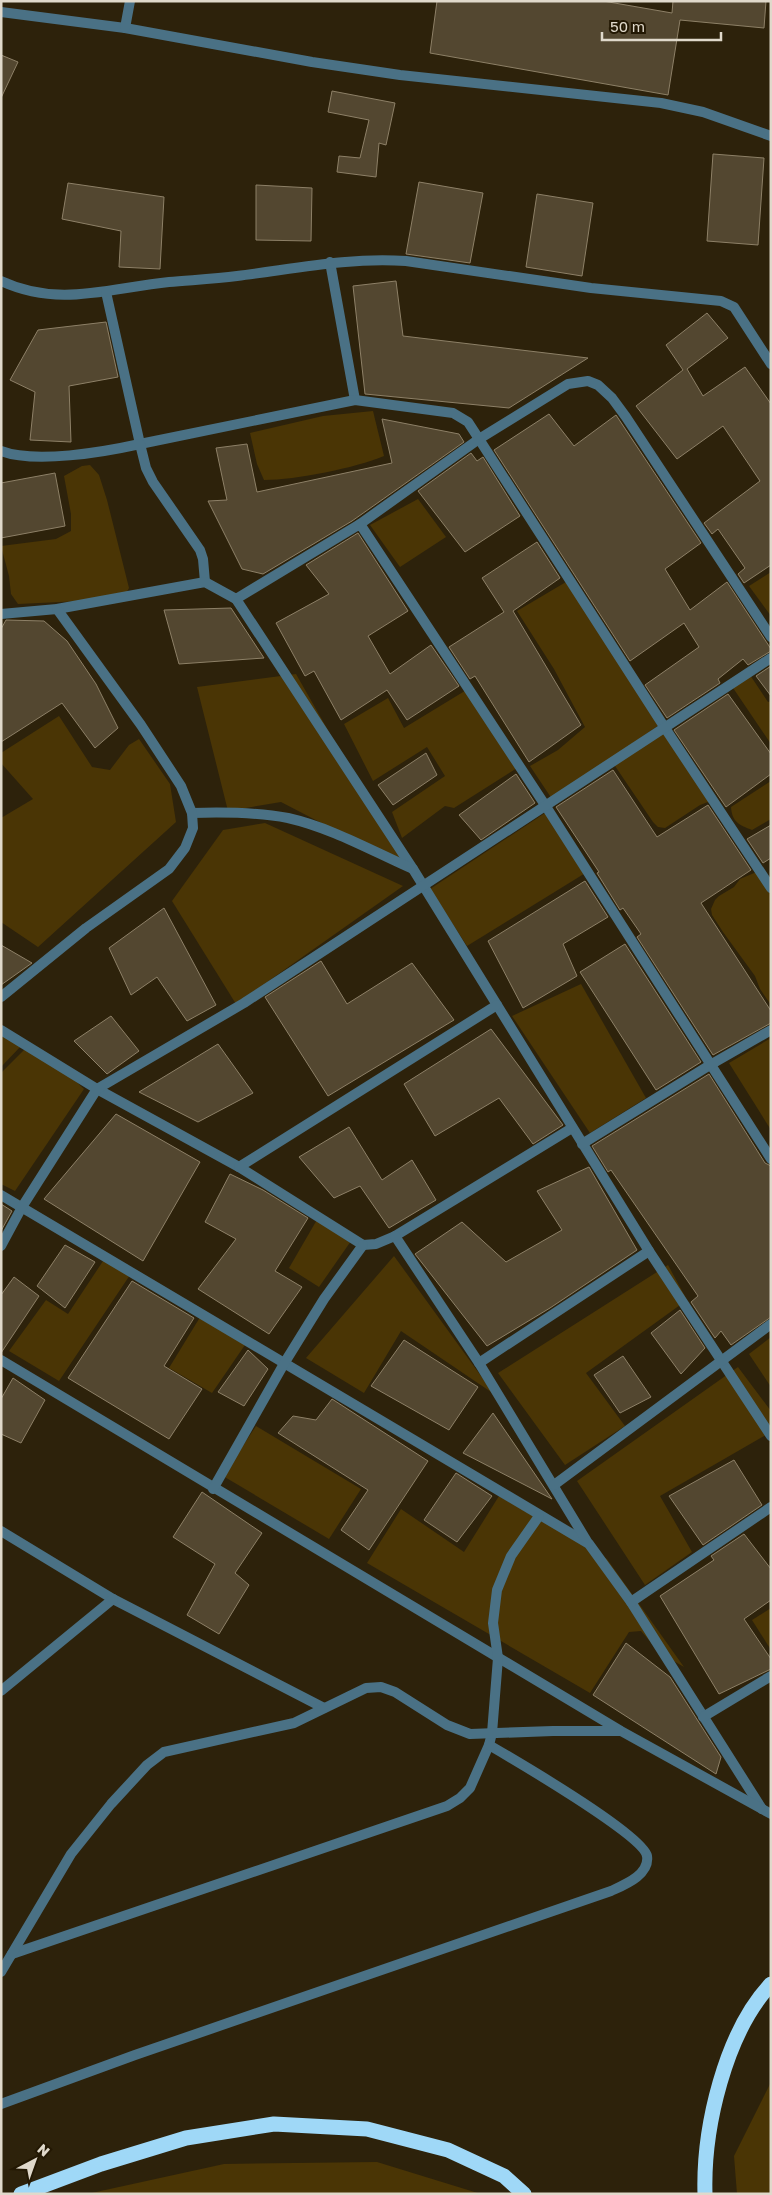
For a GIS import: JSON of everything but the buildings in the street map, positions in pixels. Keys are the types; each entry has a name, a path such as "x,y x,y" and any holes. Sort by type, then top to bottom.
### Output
{"highway":[{"path":"705,2194 710,2128 720,2080 734,2039 771,1984"},
{"path":"21,2194 101,2164 186,2138 274,2124 367,2129 448,2150 504,2176 524,2194"}],"street":[{"path":"125,28 130,1"},
{"path":"1,12 125,28 312,62 400,75 661,102 704,112 771,136"},
{"path":"1,281 15,288 38,294 81,296 168,282 235,277 330,262 376,259 406,261 590,288 721,300 734,307 771,364"},
{"path":"330,262 355,400"},
{"path":"106,292 146,468 152,482 200,550 203,559 204,582"},
{"path":"236,599 360,524 479,439 568,384 588,381 598,385 612,398 626,417 771,637"},
{"path":"1,460 15,457 70,455 140,444 355,400 453,413 468,422 665,728 771,888"},
{"path":"1,451 15,457"},
{"path":"360,524 545,805 771,1159"},
{"path":"2,615 57,609 204,582 236,599 413,869 649,1251 771,1436"},
{"path":"1,997 86,928 169,869 185,848 193,828 192,812 181,786 141,725 57,609"},
{"path":"1,1246 22,1207 98,1089 244,1002 771,658"},
{"path":"192,812 249,813 289,819 325,829 413,869"},
{"path":"239,1167 497,1004"},
{"path":"1,1030 98,1089 239,1167 363,1245 376,1244 395,1236 572,1128"},
{"path":"582,1144 710,1065 771,1030"},
{"path":"1,1195 589,1544"},
{"path":"395,1236 479,1363 589,1544 631,1602 703,1717 767,1812"},
{"path":"213,1489 285,1362 324,1299 363,1245"},
{"path":"479,1363 649,1251"},
{"path":"554,1485 771,1324"},
{"path":"1,1360 213,1489 621,1732 767,1812"},
{"path":"631,1602 771,1507"},
{"path":"12,1954 448,1806 460,1798 470,1788 489,1745 492,1733 498,1658 493,1623 497,1590 511,1556 539,1516"},
{"path":"1,1531 113,1599 324,1708"},
{"path":"1,1690 113,1599"},
{"path":"703,1717 771,1676"},
{"path":"1,1972 71,1854 111,1804 147,1765 164,1752 294,1723 366,1688 381,1687 395,1692 460,1732 470,1734 621,1732"},
{"path":"1,2104 136,2055 611,1891 630,1882 643,1870 647,1856 643,1848 629,1836 549,1781 489,1745"}],"shaded area":[{"path":"373,411 384,456 358,465 325,472 292,478 264,480 257,464 250,433 323,416"},
{"path":"90,465 99,475 107,500 129,588 123,599 18,604 11,594 9,576 1,546 56,539 71,531 71,514 64,476 82,466"},
{"path":"418,499 446,537 400,567 370,525"},
{"path":"771,572 771,616 749,586"},
{"path":"566,582 659,725 552,799 530,766 558,750 585,727 554,669 517,611"},
{"path":"746,669 768,702 771,701 771,744 729,682"},
{"path":"296,674 406,867 281,802 228,811 197,687"},
{"path":"468,689 517,768 454,808 445,806 402,838 392,812 445,776 427,747 373,781 344,724 388,698 404,728"},
{"path":"59,716 92,767 110,770 129,745 139,739 170,784 176,822 38,947 1,922 1,818 33,799 1,763 1,753"},
{"path":"663,731 709,798 708,802 700,805 665,828 658,827 653,822 613,763"},
{"path":"771,781 771,819 752,830 737,822 731,807"},
{"path":"548,811 587,872 467,946 430,889"},
{"path":"265,823 403,886 236,1004 172,901 223,830"},
{"path":"759,871 771,889 771,1005 760,989 755,976 712,915 711,909 715,900 734,887 740,879"},
{"path":"581,984 646,1098 590,1133 512,1016"},
{"path":"1,1034 21,1046 1,1067"},
{"path":"771,1038 771,1130 729,1063"},
{"path":"25,1049 66,1072 84,1089 15,1191 1,1184 1,1073"},
{"path":"318,1218 351,1241 319,1287 289,1268"},
{"path":"107,1255 132,1272 59,1381 9,1351 46,1300 68,1314"},
{"path":"394,1256 494,1394 401,1331 364,1393 306,1358"},
{"path":"668,1265 687,1300 586,1373 625,1426 565,1465 498,1373"},
{"path":"202,1314 247,1342 212,1393 169,1368"},
{"path":"771,1337 771,1387 749,1354"},
{"path":"738,1367 771,1411 771,1432 660,1496 692,1552 645,1585 577,1481"},
{"path":"256,1426 361,1489 329,1539 223,1476"},
{"path":"499,1496 607,1559 684,1667 660,1653 641,1631 629,1632 590,1693 367,1563 401,1509 464,1552"},
{"path":"771,1608 771,1650 752,1620"},
{"path":"771,2082 771,2194 737,2194 734,2156"},
{"path":"377,2162 481,2194 87,2194 224,2164"}]}
